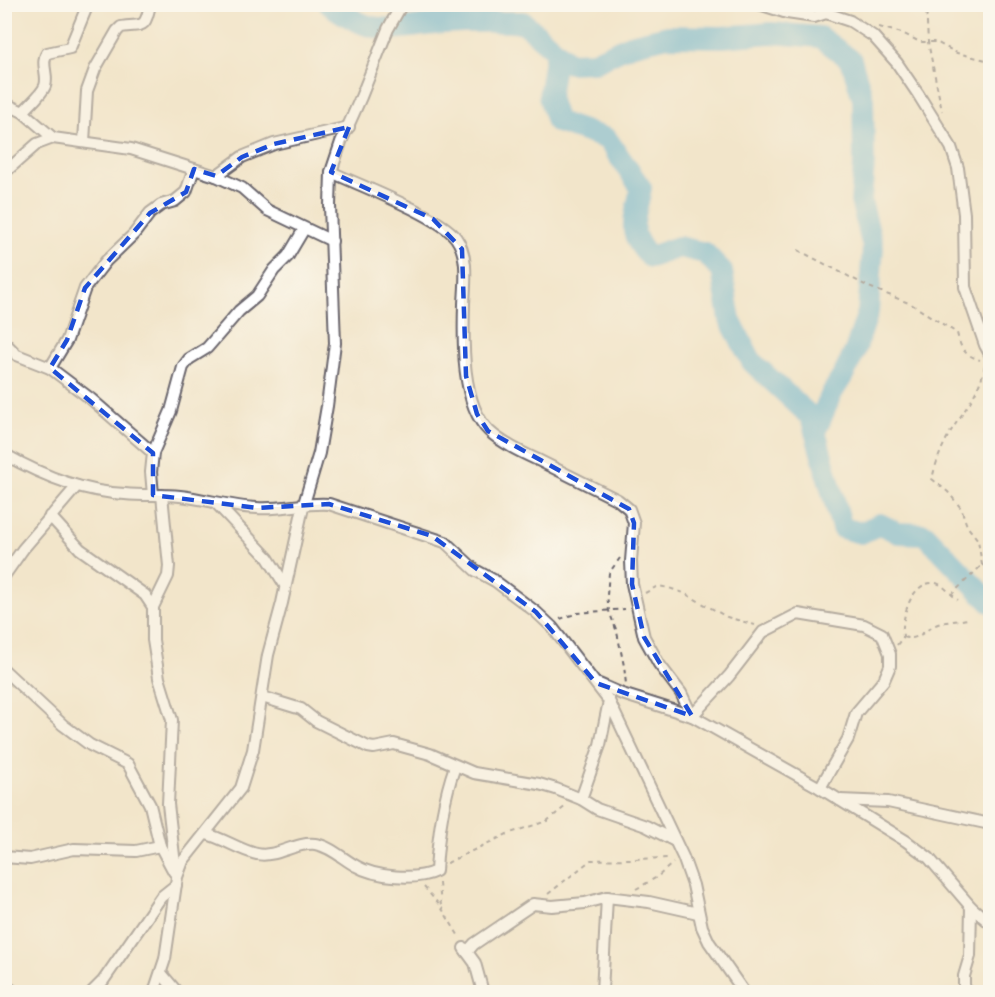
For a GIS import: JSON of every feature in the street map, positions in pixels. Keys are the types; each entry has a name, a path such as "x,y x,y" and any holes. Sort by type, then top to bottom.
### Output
{"street":[{"path":"23,112 42,92 46,83 43,59 47,53 70,48 88,4"},
{"path":"84,142 87,91 95,69 117,31 121,27 135,28 142,24 148,16 150,4"},
{"path":"154,993 165,959 176,881 183,861 241,788 253,750 268,655 280,614 303,507 319,453 335,343 329,186 331,172 388,29 402,4"},
{"path":"759,4 787,13 814,17 826,13 850,21 873,36 897,63 918,94 951,147 958,168 964,214 965,287 988,358"},
{"path":"4,102 23,112 52,138"},
{"path":"216,176 242,157 274,144 349,127"},
{"path":"4,173 37,144 52,138 131,149 216,176 242,188 267,210 332,241"},
{"path":"50,368 67,340 85,288 106,261 134,234 150,213 161,205 175,201 186,192 194,169"},
{"path":"331,172 433,219 455,237 462,249 465,262 466,376 477,414 488,430 514,448 630,508 634,523 632,584 644,638 659,664 681,693 692,716"},
{"path":"92,993 103,981 161,897 176,881 168,804 172,720 159,678 153,640 153,607 168,576 169,566 151,472 153,453 171,411 183,367 189,359 207,348 239,311 257,296 274,270 288,255 304,229"},
{"path":"4,342 17,355 50,368 92,399 153,453"},
{"path":"4,454 29,467 77,486 124,494 196,498 257,508 329,504 445,542 475,570 519,599 551,626 609,701 683,857 693,885 702,927 709,942 744,993"},
{"path":"4,576 23,549 77,486"},
{"path":"216,503 268,558 285,585"},
{"path":"50,516 80,549 145,595 153,607"},
{"path":"692,716 729,676 763,632 798,614 864,625 882,634 890,654 890,666 884,680 856,713 848,739 820,788"},
{"path":"4,670 63,726 90,745 128,764 150,805 159,846 176,881"},
{"path":"596,683 692,716 820,788 906,841 929,858 972,907 990,923"},
{"path":"262,697 301,709 316,722 368,747 394,744 430,754 474,774 539,784 578,798 597,809 646,826 675,841"},
{"path":"578,798 600,745 609,701"},
{"path":"206,834 258,854 315,844 326,848 358,868 416,878 426,876 436,871 442,812 447,787 455,766"},
{"path":"839,800 888,802 990,824"},
{"path":"4,857 30,860 74,849 136,851 159,846"},
{"path":"483,993 474,963 466,950 533,904 552,906 585,903 610,897 649,902 698,913"},
{"path":"602,993 610,897"},
{"path":"964,993 964,976 970,956 972,907"},
{"path":"160,973 177,993"},
{"path":"4,984 14,993"}],"path":[{"path":"926,4 928,42 944,119"},
{"path":"877,26 902,33 920,42 936,42 957,53 990,61"},
{"path":"798,250 869,287 911,304 957,333 961,349 972,358 990,359"},
{"path":"982,565 978,540 967,526 961,508 948,492 932,479 937,459 983,378 988,358"},
{"path":"632,547 615,563 609,573 607,595 609,611 617,632 627,688 632,697"},
{"path":"982,565 990,567"},
{"path":"951,595 982,565"},
{"path":"890,654 903,637 902,626 915,591 928,584 938,584 958,600"},
{"path":"551,626 564,616 631,608 645,592 658,586 684,593 726,617 768,629"},
{"path":"903,637 918,638 929,627 941,623 968,620"},
{"path":"441,907 440,884 436,871 442,866 507,834 547,821 578,798"},
{"path":"610,897 637,888 657,877 672,863 683,857"},
{"path":"533,904 591,860 683,857"},
{"path":"416,878 441,907 466,950"}],"highlighted area":[{"path":"349,127 331,172 433,219 462,249 466,376 477,414 488,431 629,509 634,523 632,584 644,637 692,716 596,683 536,612 432,536 329,504 257,508 153,495 153,453 50,368 67,340 85,288 150,213 186,192 194,169 216,176 242,157 274,144"}],"waterway":[{"path":"329,4 359,22 384,29 454,22 523,22 556,51 549,97 557,122 607,139 641,188 635,217 635,233 637,240 650,257 679,247 705,253 722,271 730,320 752,362 811,417 842,528 861,533 880,524 898,533 925,534 990,602"},
{"path":"556,51 569,63 594,62 630,45 668,36 722,37 771,33 820,37 851,60 863,99 864,163 861,201 873,247 868,312 855,351 832,393 815,432"}]}
